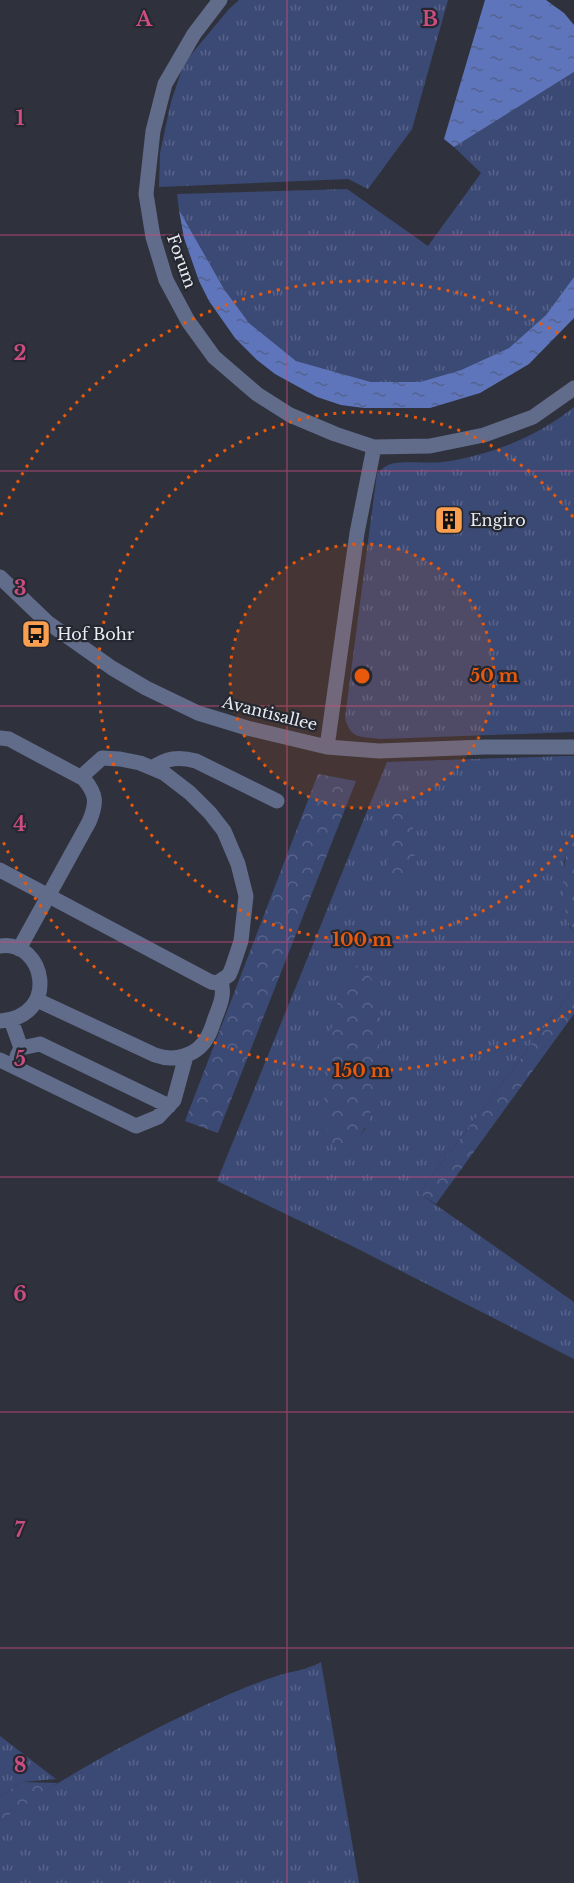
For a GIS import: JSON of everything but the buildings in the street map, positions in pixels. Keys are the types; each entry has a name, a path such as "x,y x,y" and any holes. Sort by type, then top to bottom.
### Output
{"street":[{"name":"Forum","path":"220,0 194,34 165,84 153,131 146,194 153,237 166,280 188,321 214,357 258,394 291,415 335,434 374,447 430,446 484,435 532,417 574,388"},
{"path":"327,747 357,532 374,447"},
{"name":"Avantisallee","path":"0,578 56,630 112,668 198,713 247,728 327,747 379,751 485,747 574,747"},
{"path":"0,738 9,739 81,777 92,788 95,797 94,810 19,949"},
{"path":"0,870 211,982 221,981 229,975 241,941 246,896 238,864 224,831 190,793 164,773 152,768 120,759 102,758 81,777"},
{"path":"152,768 172,758 196,761 277,801"},
{"path":"0,946 19,949 31,958 39,971 41,985 37,1000 28,1012 16,1019 5,1021 21,1048"},
{"path":"37,1000 162,1058 186,1056 203,1044 208,1036 222,1001 224,990 221,981"},
{"path":"169,1106 40,1044 21,1048 6,1063 136,1126 158,1118 174,1101 186,1056"}],"green space":[{"path":"239,0 448,0 412,129 368,189 348,179 159,187 160,153 171,102 184,63"},
{"path":"574,72 574,277 546,315 509,348 461,370 420,382 371,382 296,361 249,323 224,289 179,210 177,194 347,189 428,246 481,173 454,147"},
{"path":"574,407 574,732 380,739 354,734 345,718 377,473 394,464 443,462 479,455 529,436"},
{"path":"574,756 574,835 564,861 564,898 570,927 574,933 574,988 419,1193 574,1302 574,1359 354,1247 217,1181 387,762","holes":["381,1036 365,1129 348,1150"]},
{"path":"318,774 356,781 218,1133 185,1121"},
{"path":"391,799 402,803 409,811 413,824 414,844 412,877 405,886 395,892 388,889 386,814"},
{"path":"574,835 574,933 566,911 563,884 566,856"},
{"path":"356,965 371,978 379,998 381,1036 369,1121 356,1142 348,1150 340,1153 330,1140 324,1114 325,1060 344,980"},
{"path":"574,988 574,1014 436,1204 419,1193"},
{"path":"321,1662 359,1883 0,1883 0,1821 26,1803 108,1754 164,1725 249,1686"},
{"path":"0,1736 56,1779 22,1782 0,1796"},
{"path":"22,1782 58,1783 0,1821 0,1796"}],"water":[{"path":"485,0 546,0 564,13 574,25 574,72 454,147 444,139"},
{"path":"179,210 224,289 249,323 296,361 371,382 420,382 461,370 509,348 546,315 574,277 574,318 529,364 480,393 430,408 364,408 341,405 317,397 275,374 235,338 209,301 199,281 184,238"}],"place":[{"name":"Engiro","path":"449,520"},
{"name":"Hof Bohr","path":"36,634"}]}
